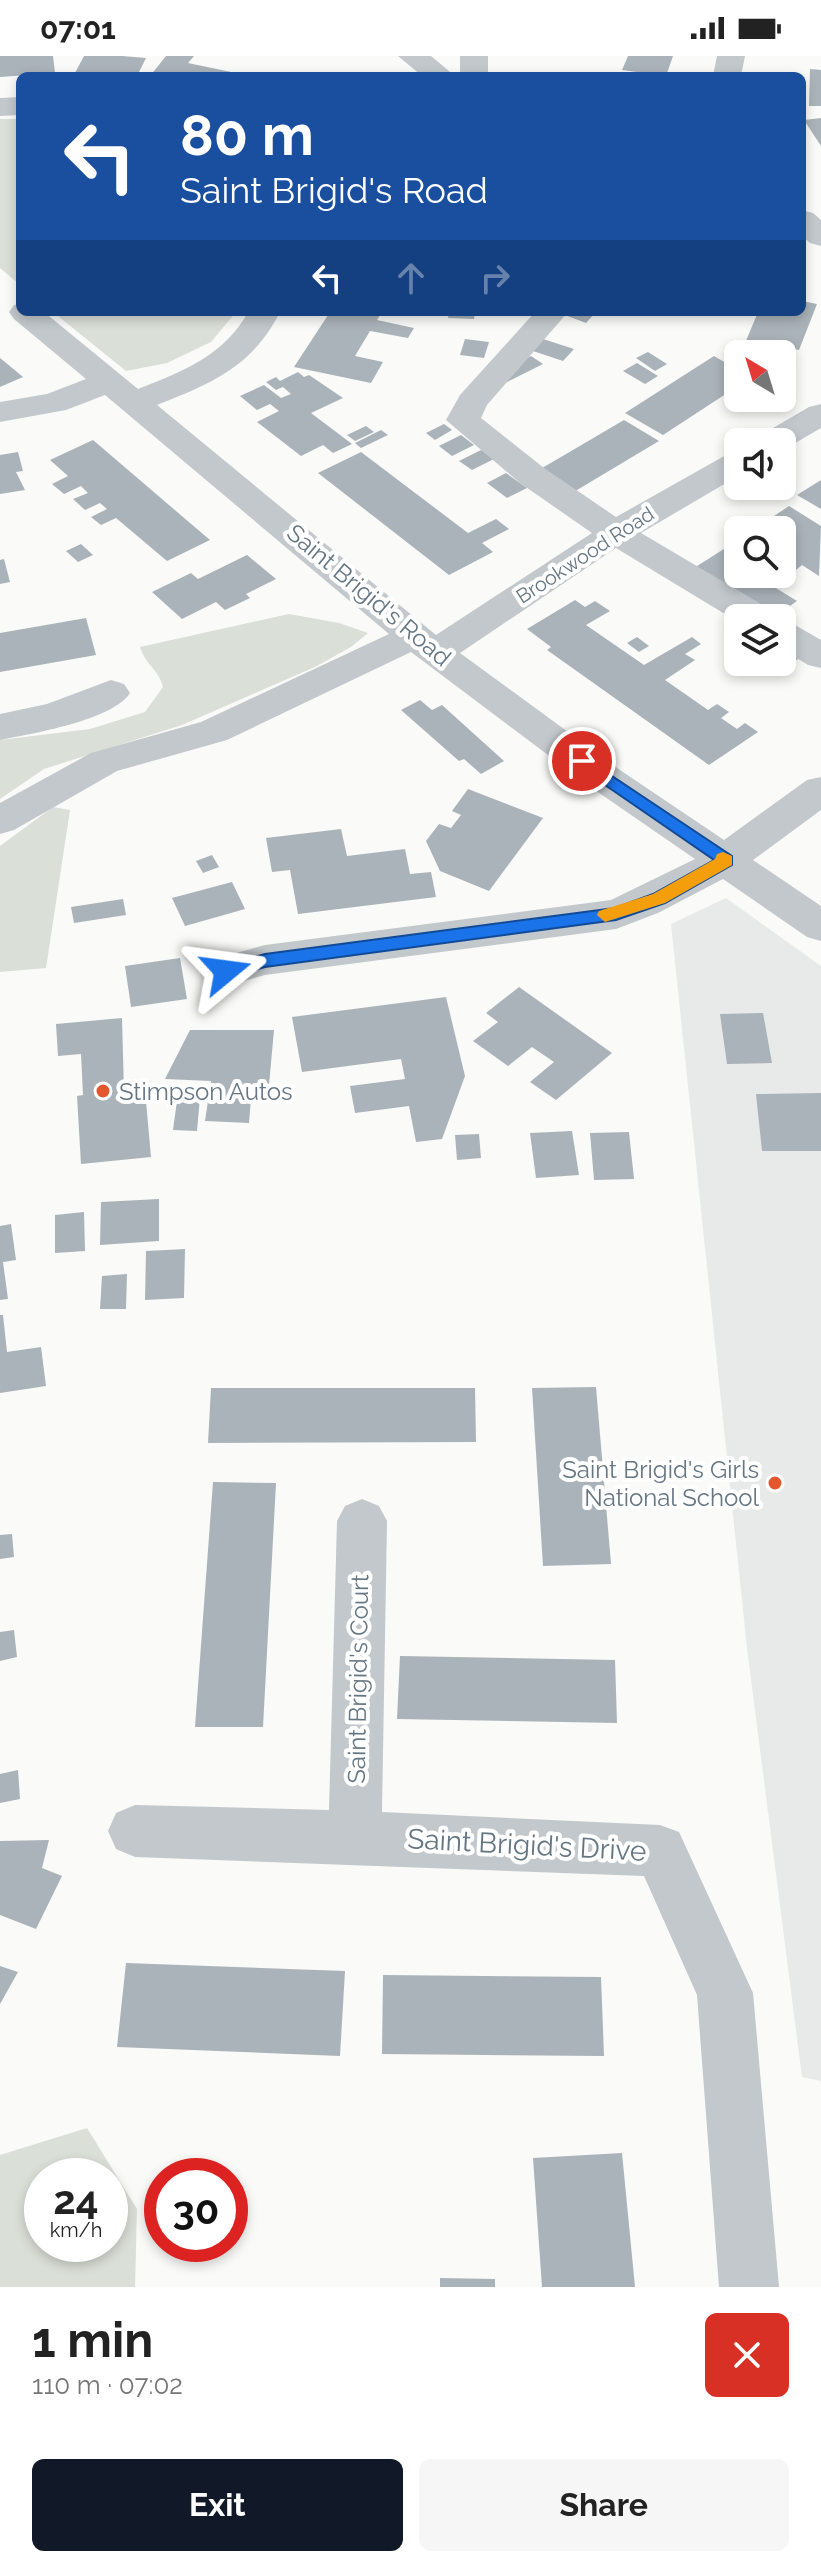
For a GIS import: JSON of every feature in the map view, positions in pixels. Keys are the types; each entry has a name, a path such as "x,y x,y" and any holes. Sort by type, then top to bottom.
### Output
{"street":[{"path":"412,56 435,72"},
{"path":"806,223 821,237"},
{"name":"Saint Brigid's Road","path":"0,292 16,305"},
{"name":"Saint Brigid's Road","path":"29,316 425,644 606,779 821,926"},
{"path":"0,412 122,392 196,375 247,341 262,316"},
{"path":"548,316 472,402 463,420 500,453 615,533 734,604"},
{"path":"796,429 821,414"},
{"name":"Brookwood Road","path":"0,820 104,762 214,731 425,644 724,470"},
{"path":"796,641 821,656"},
{"path":"0,727 78,709 111,693"},
{"path":"226,971 265,960 616,914 659,898 726,861 821,790"},
{"name":"Saint Brigid's Court","path":"355,1837 362,1521"},
{"name":"Saint Brigid's Drive","path":"135,1831 660,1851 725,1993 749,2287"}],"shaded area":[{"path":"0,119 16,119 16,282 0,268"},
{"path":"58,316 233,316 211,342 167,363 126,371"},
{"path":"289,614 339,623 368,633 351,647 315,667 182,725 44,769 0,799 0,740 90,729 145,712 163,687 140,647"},
{"path":"53,807 70,810 46,968 0,972 0,846"},
{"name":"Saint Brigid's Girls National School","path":"726,898 821,966 821,2081 802,2077 747,1648 671,924"},
{"path":"87,2128 106,2158 24,2158 24,2262 128,2262 128,2194 137,2209 135,2287 0,2287 0,2155"}],"building":[{"path":"0,56 53,56 55,72 16,72 16,76 0,77"},
{"path":"84,56 146,58 139,72 76,72"},
{"path":"166,56 194,56 188,63 231,72 153,72"},
{"path":"628,56 673,56 667,72 622,70"},
{"path":"810,69 821,70 821,106 809,106"},
{"path":"821,118 821,146 806,123 806,120"},
{"path":"806,302 817,304 799,350 796,349 796,340 746,340 756,316 806,316"},
{"path":"327,316 380,316 377,320 414,328 408,338 370,331 355,356 383,362 371,383 294,367"},
{"path":"448,316 474,316 474,319"},
{"path":"568,316 592,316 586,323"},
{"path":"465,339 489,342 484,358 460,355"},
{"path":"543,339 574,349 563,361 533,351"},
{"path":"648,352 667,364 655,371 636,358"},
{"path":"531,356 543,364 505,383 519,362"},
{"path":"714,356 724,362 724,395 663,435 625,413"},
{"path":"0,358 5,362 23,377 0,387"},
{"path":"637,363 658,376 645,384 623,371"},
{"path":"298,372 304,377 309,375 343,398 311,413 352,444 333,453 323,445 301,456 257,422 279,411 270,404 257,410 240,396 264,385 281,398 291,394 283,387 276,390 266,382 276,377 280,381"},
{"path":"624,420 659,441 567,496 532,474"},
{"path":"444,424 452,430 435,440 426,433"},
{"path":"366,426 374,432 355,441 347,435"},
{"path":"381,430 388,435 361,448 355,443"},
{"path":"461,435 474,445 452,456 439,446"},
{"path":"93,440 210,540 167,561 116,518 101,525 91,517 107,509 100,503 85,510 73,499 88,493 81,486 64,494 52,484 68,476 50,460"},
{"path":"481,450 494,459 472,470 459,461"},
{"path":"18,452 23,471 16,472 25,490 0,494 0,455"},
{"path":"361,452 468,533 496,519 509,529 482,543 493,552 449,575 318,473"},
{"path":"506,473 527,488 507,498 487,483"},
{"path":"821,480 821,509 797,495"},
{"path":"789,506 821,526 819,576 802,565 796,570 796,516 774,516"},
{"path":"81,544 93,555 78,562 66,551"},
{"path":"724,549 724,587 694,568"},
{"path":"247,555 276,579 246,594 250,598 225,610 216,602 182,619 152,592 191,573 198,579"},
{"path":"4,559 10,582 0,584 0,560"},
{"path":"726,588 776,588 797,601 793,604 751,604"},
{"path":"575,600 585,607 595,601 610,611 586,625 644,665 692,637 701,644 685,654 695,660 665,680 708,710 717,704 729,712 721,718 737,729 745,723 758,732 709,765 547,650 551,647 527,629"},
{"path":"86,618 96,655 0,672 0,633"},
{"path":"637,637 649,646 639,652 627,643"},
{"path":"420,700 432,710 442,705 504,761 481,774 464,759 459,761 401,710"},
{"path":"468,789 543,818 489,891 440,871 426,841 439,824 451,828 461,815 452,811"},
{"path":"341,829 347,856 405,849 410,874 431,872 436,897 298,914 290,870 272,872 266,838"},
{"path":"212,855 219,867 203,873 196,861"},
{"path":"232,882 245,909 185,926 172,898"},
{"path":"123,899 126,915 74,923 71,907"},
{"path":"180,958 187,999 131,1007 125,966"},
{"path":"519,987 612,1053 556,1100 530,1082 554,1062 532,1047 508,1066 473,1041 498,1022 486,1013"},
{"path":"446,997 465,1076 442,1139 416,1142 409,1106 355,1113 350,1086 405,1079 401,1059 302,1072 292,1017"},
{"path":"763,1013 772,1063 727,1064 720,1014"},
{"name":"Stimpson Autos","path":"122,1018 124,1092 145,1090 151,1157 81,1164 77,1096 83,1095 81,1054 58,1056 56,1024"},
{"path":"190,1030 274,1030 269,1085 252,1085 249,1123 205,1121 211,1081 165,1079"},
{"path":"179,1086 201,1086 197,1131 173,1130"},
{"path":"821,1093 821,1151 762,1151 756,1094"},
{"path":"572,1131 579,1175 536,1178 530,1133"},
{"path":"629,1132 634,1179 594,1180 590,1133"},
{"path":"479,1134 481,1158 457,1160 455,1135"},
{"path":"159,1199 159,1241 100,1245 101,1202"},
{"path":"84,1212 85,1251 55,1253 55,1215"},
{"path":"11,1224 16,1260 3,1262 8,1299 0,1300 0,1226"},
{"path":"185,1249 184,1298 145,1300 146,1251"},
{"path":"127,1274 126,1309 100,1309 102,1276"},
{"path":"0,1315 3,1315 7,1352 41,1347 46,1386 0,1393"},
{"path":"596,1387 611,1564 543,1566 532,1388"},
{"path":"211,1388 475,1388 476,1442 208,1443"},
{"path":"213,1482 276,1483 263,1727 195,1727"},
{"path":"12,1534 14,1557 0,1559 0,1535"},
{"path":"14,1630 17,1657 0,1661 0,1632"},
{"path":"400,1656 615,1660 617,1723 397,1719"},
{"path":"18,1770 20,1799 0,1803 0,1774"},
{"path":"49,1840 42,1868 62,1876 36,1929 0,1915 0,1841"},
{"path":"126,1963 345,1971 340,2056 117,2047"},
{"path":"0,1966 18,1972 0,2004"},
{"path":"383,1975 601,1977 604,2056 382,2054"},
{"path":"622,2153 635,2287 542,2287 533,2158"},
{"path":"440,2278 495,2279 495,2287 440,2287"}],"slow traffic":[{"path":"605,915 659,898 726,861 723,858"}],"place":[{"name":"Stimpson Autos","path":"103,1091"},
{"name":"Saint Brigid's Girls National School","path":"775,1483"}],"route":[{"path":"226,971 265,960 616,914 659,898 726,861 582,761"}]}
